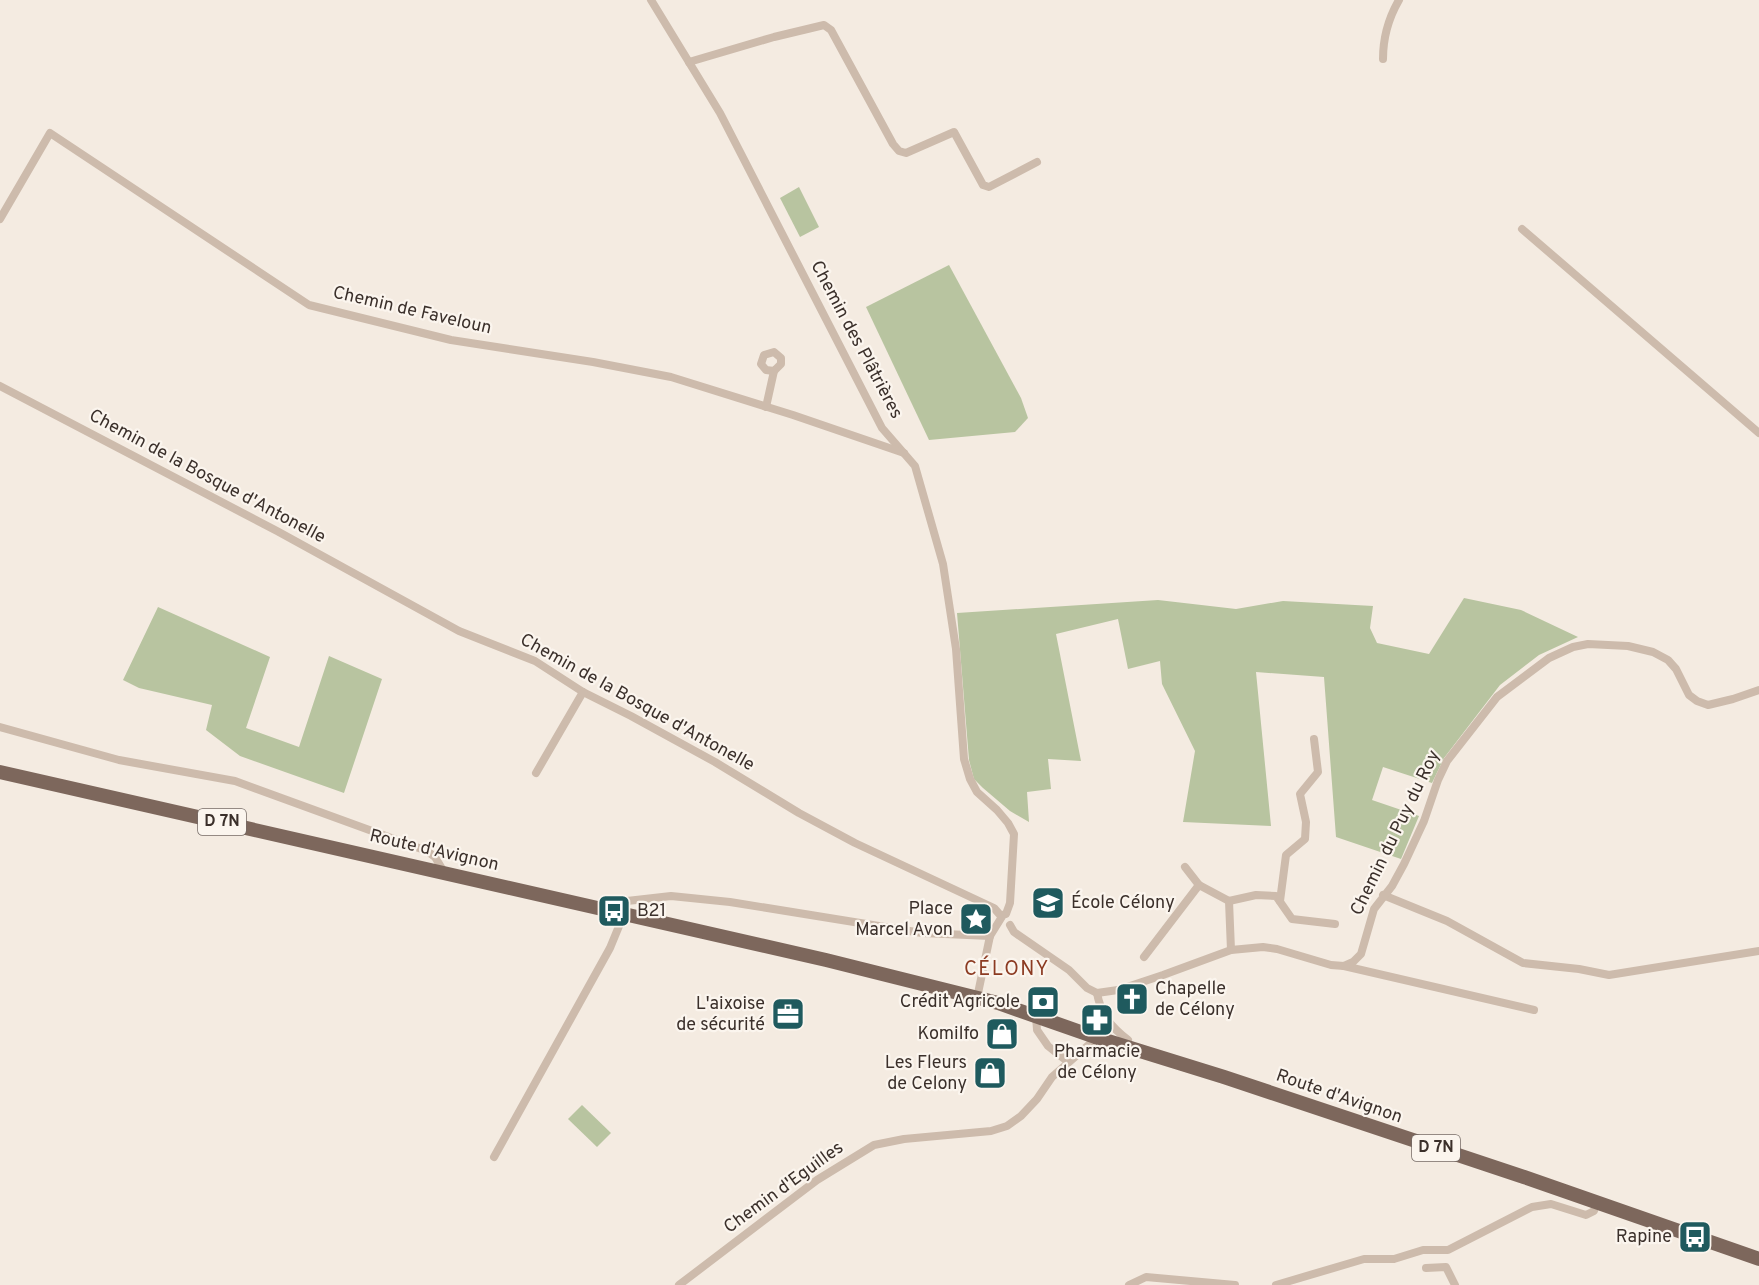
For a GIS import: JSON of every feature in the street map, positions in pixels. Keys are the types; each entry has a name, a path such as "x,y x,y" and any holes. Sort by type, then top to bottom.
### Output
{"main road":[{"name":"Route d'Avignon","path":"0,772 1016,1002 1097,1034 1128,1040 1224,1077"},
{"name":"Route d'Avignon","path":"978,995 1648,1219 1759,1259"},
{"name":"Route d'Avignon","path":"1648,1219 1759,1254"}],"street":[{"name":"Chemin des Plâtrières","path":"651,0 720,113 882,428 915,466 943,564 957,649 964,759 977,792 997,810 1014,834 1010,903 1002,918"},
{"path":"1383,59 1383,39 1390,15 1400,0"},
{"path":"689,62 824,25 831,30 893,144 899,151 906,153 954,132 983,185 989,187 1037,162"},
{"name":"Chemin de Faveloun","path":"0,219 50,133 309,305 451,340 593,362 671,377 904,453"},
{"path":"1522,229 1759,433"},
{"path":"766,407 774,371"},
{"name":"Chemin de la Bosque d'Antonelle","path":"0,386 277,531 459,631 535,661 583,692 715,762 799,813 855,843 994,908 1002,918"},
{"name":"Chemin du Puy du Roy","path":"1344,966 1361,954 1374,909 1392,886 1404,864 1424,821 1438,780 1456,749 1497,696 1549,658 1573,647 1588,644 1628,646 1653,652 1668,660 1676,669 1689,695 1708,705 1759,690"},
{"path":"536,773 583,692"},
{"path":"0,727 119,760 235,781 427,851 435,857 444,872"},
{"path":"1280,901 1286,855 1305,839 1306,822 1300,794 1318,772 1314,739"},
{"path":"1185,867 1199,885 1229,901 1256,895 1276,896 1292,919 1335,924"},
{"path":"1144,957 1199,885"},
{"path":"1383,895 1447,921 1523,963 1609,975 1759,951"},
{"path":"494,1156 610,948 627,901 671,897 730,902 922,933 990,936"},
{"path":"1229,901 1231,950"},
{"path":"978,995 990,936 1002,918 1011,918 1010,925 1014,932 1069,970 1087,988 1097,993 1111,992 1231,950 1247,947 1277,949 1318,962 1534,1010"},
{"path":"1097,993 1104,1016 1119,1034 1128,1040"},
{"path":"1036,1016 1037,1030 1048,1046 1068,1062"},
{"path":"1097,1034 1103,1025 1104,1016"},
{"name":"Chemin d'Eguilles","path":"679,1285 816,1180 873,1145 904,1139 991,1131 1007,1126 1021,1116 1052,1077 1097,1034"},
{"path":"1276,1285 1364,1259 1394,1259 1423,1250 1448,1250 1532,1207 1551,1204 1586,1215 1594,1210 1596,1202"},
{"path":"1425,1268 1446,1267 1455,1285"},
{"path":"1134,1284 1146,1277 1234,1285"}],"green space":[{"path":"799,187 819,227 800,237 780,198"},
{"path":"949,265 1021,398 1028,418 1015,432 929,440 866,307"},
{"path":"1464,598 1521,610 1578,637 1539,655 1500,685 1444,758 1432,783 1383,767 1372,800 1419,816 1401,859 1336,837 1324,677 1256,672 1271,826 1183,822 1195,751 1162,684 1160,661 1128,669 1118,619 1056,634 1081,761 1048,759 1051,789 1027,792 1029,822 1010,811 974,779 969,760 957,613 1158,600 1236,609 1283,601 1373,606 1370,628 1377,643 1429,654"},
{"path":"158,607 270,657 246,728 299,747 329,656 382,679 344,793 240,756 206,730 212,705 139,688 123,680"},
{"path":"582,1105 611,1133 597,1147 568,1119"}],"place":[{"name":"École Célony","path":"1048,903"},
{"name":"B21","path":"614,911"},
{"name":"Place Marcel Avon","path":"976,919"},
{"name":"Chapelle de Célony","path":"1132,999"},
{"name":"Crédit Agricole","path":"1043,1002"},
{"name":"L'aixoise de sécurité","path":"788,1014"},
{"name":"Pharmacie de Célony","path":"1097,1020"},
{"name":"Komilfo","path":"1002,1034"},
{"name":"Les Fleurs de Celony","path":"990,1073"},
{"name":"Rapine","path":"1695,1237"}],"district":[{"name":"CÉLONY","path":"1007,970"}]}
